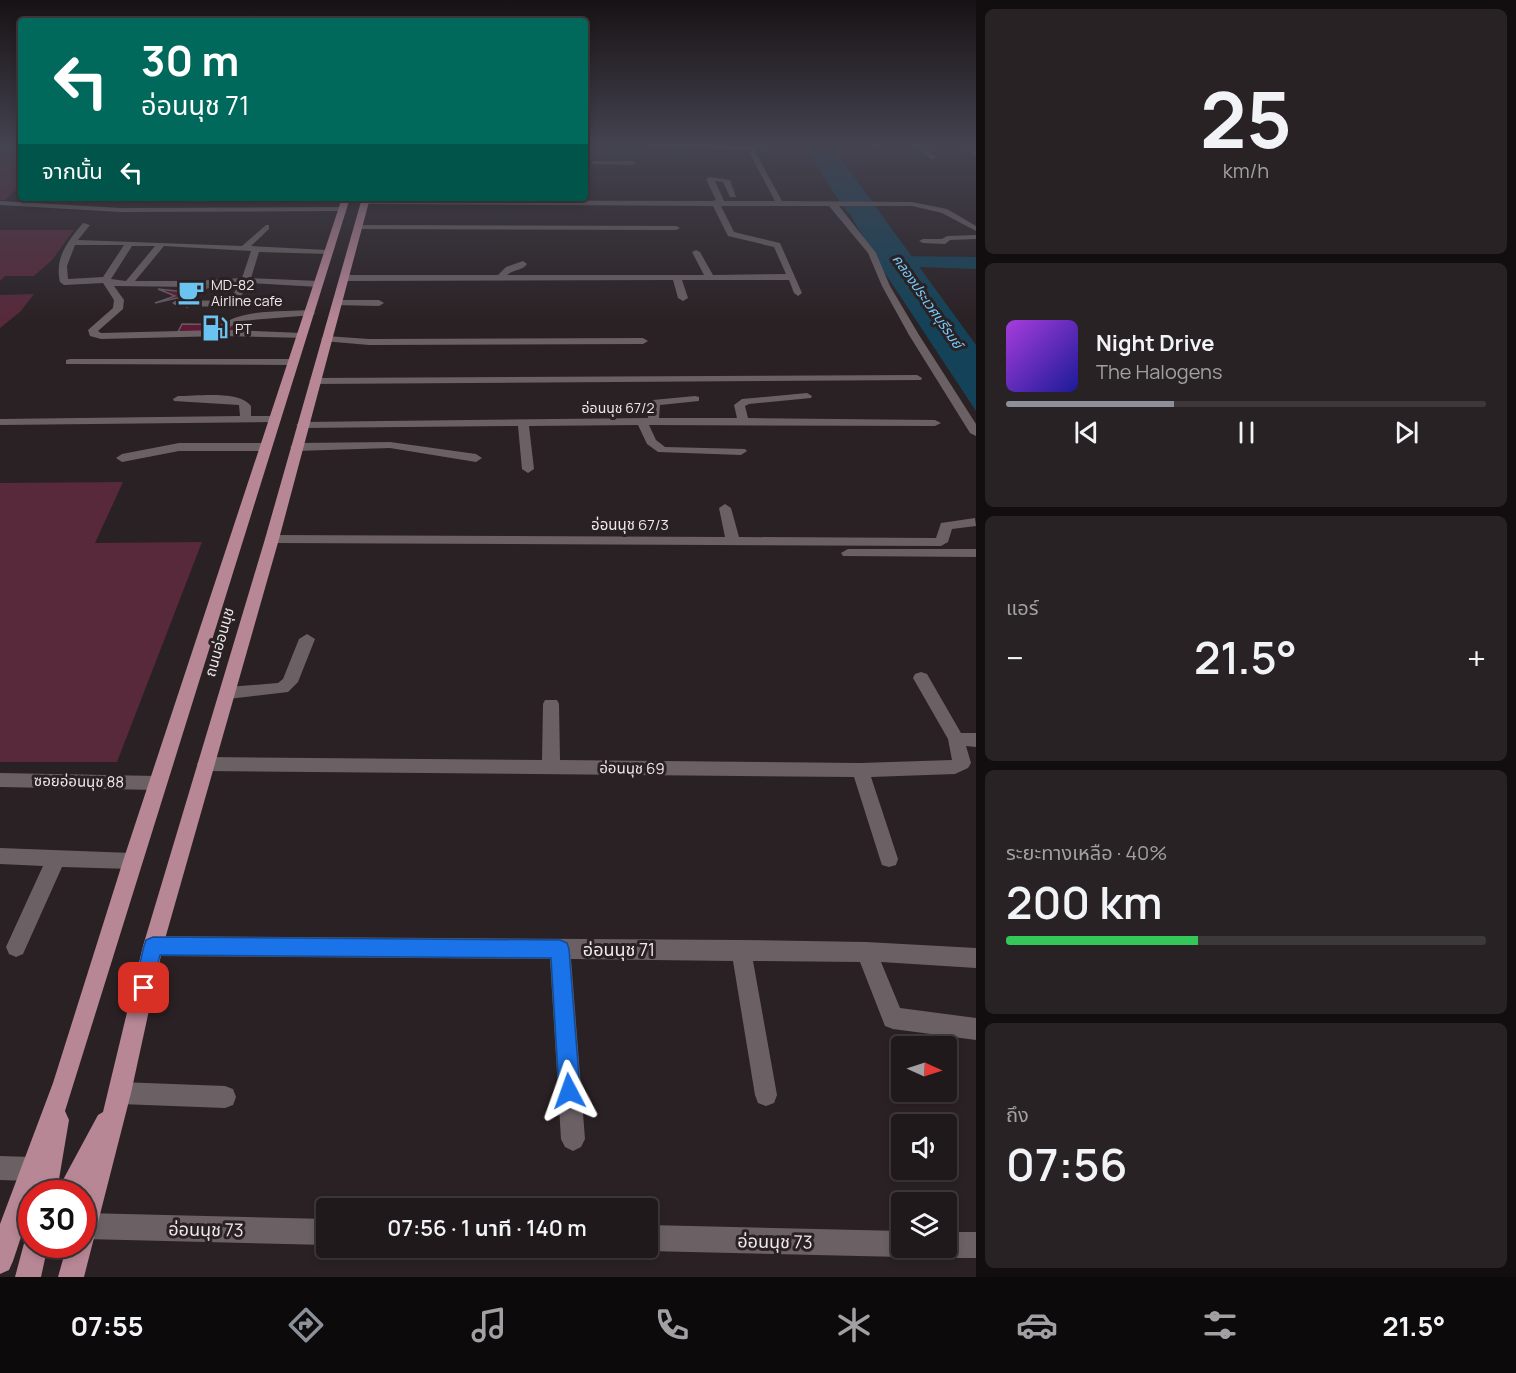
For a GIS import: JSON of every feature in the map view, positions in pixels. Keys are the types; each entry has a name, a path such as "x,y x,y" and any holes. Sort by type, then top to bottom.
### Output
{"main road":[{"path":"342,208 363,210"},
{"name":"ถนนอ่อนนุช","path":"0,1262 31,1169 64,1083 132,861 342,208"},
{"name":"ถนนอ่อนนุช","path":"96,1182 119,1096 153,946 272,539 363,210"},
{"name":"ถนนอ่อนนุช","path":"47,1180 64,1083"},
{"name":"ถนนอ่อนนุช","path":"76,1180 119,1096"},
{"name":"ถนนอ่อนนุช","path":"71,1277 76,1258"}],"street":[{"path":"8,204 84,209 342,208"},
{"path":"76,214 88,204"},
{"path":"363,210 557,209 571,214 680,204"},
{"path":"719,204 731,234 777,245 798,293"},
{"path":"831,204 872,253 886,286 914,335 976,434"},
{"path":"863,204 933,207 976,231"},
{"path":"0,208 76,214 342,208"},
{"path":"363,210 557,209 571,214 676,228"},
{"path":"86,225 71,242 62,277 64,282 106,280 117,285 193,284 246,280 319,284"},
{"path":"244,248 266,227"},
{"path":"922,241 945,242 947,238 976,231"},
{"path":"71,242 328,252"},
{"path":"106,280 129,244"},
{"path":"128,284 161,244"},
{"path":"177,303 232,304 246,280 257,249"},
{"path":"696,252 710,277"},
{"path":"501,277 509,269 520,267 523,264"},
{"path":"676,277 683,298"},
{"path":"344,278 792,277"},
{"path":"410,292 411,278"},
{"path":"106,280 118,300 118,309 93,330 93,334 101,336 223,333 302,336"},
{"path":"337,303 379,303"},
{"path":"223,333 227,324 238,318 310,313"},
{"path":"326,339 369,342 643,341"},
{"path":"70,362 293,362"},
{"path":"314,381 917,378"},
{"path":"743,422 739,405 746,401 807,396"},
{"path":"178,399 226,399 243,402 246,406 245,419"},
{"path":"695,399 657,402 648,422 651,442 662,450 741,451"},
{"path":"0,422 275,419"},
{"name":"อ่อนนุช 67/2","path":"302,425 648,422 935,423"},
{"path":"523,423 528,470"},
{"path":"296,447 390,445 476,458"},
{"path":"122,458 179,447 266,447"},
{"path":"725,508 733,541"},
{"name":"อ่อนนุช 67/3","path":"272,539 941,542 946,526 975,522"},
{"path":"848,553 976,554"},
{"path":"228,693 282,688 290,682 307,639"},
{"name":"อ่อนนุช 69","path":"206,764 860,770 955,767 962,763 956,740 921,678"},
{"path":"551,704 551,767"},
{"path":"956,740 976,740"},
{"path":"860,770 889,859"},
{"name":"ซอยอ่อนนุช 88","path":"0,780 158,783"},
{"path":"0,855 132,861"},
{"path":"16,947 57,857"},
{"name":"อ่อนนุช 71","path":"153,946 741,950 866,952 976,958"},
{"path":"560,949 573,1138"},
{"path":"741,950 766,1095"},
{"path":"866,952 893,1018 976,1029"},
{"path":"119,1096 225,1097"},
{"path":"0,1168 31,1169"},
{"name":"อ่อนนุช 73","path":"96,1235 316,1232"},
{"name":"อ่อนนุช 73","path":"658,1238 891,1244"},
{"path":"957,1245 976,1245"}],"shaded area":[{"path":"0,230 74,230 52,260 34,276 5,276 0,281"},
{"path":"34,294 20,312 0,328 0,295"},
{"path":"123,482 95,543 202,542 117,762 0,762 0,483"}],"water":[{"name":"คลองประเวศบุรีรมย์","path":"841,204 873,204 976,345 976,411 881,267 851,216"}],"building":[{"path":"218,284 189,294 187,307 177,298 155,303 175,296 158,289 186,292"},
{"name":"PT","path":"182,324 252,325 248,333 178,332"}],"waterway":[{"name":"คลองประเวศบุรีรมย์","path":"899,262 976,263"}],"place":[{"name":"MD-82 Airline cafe","path":"191,292"},
{"name":"PT","path":"215,328"}],"route":[{"path":"144,988 153,946 560,949 569,1091"}]}
